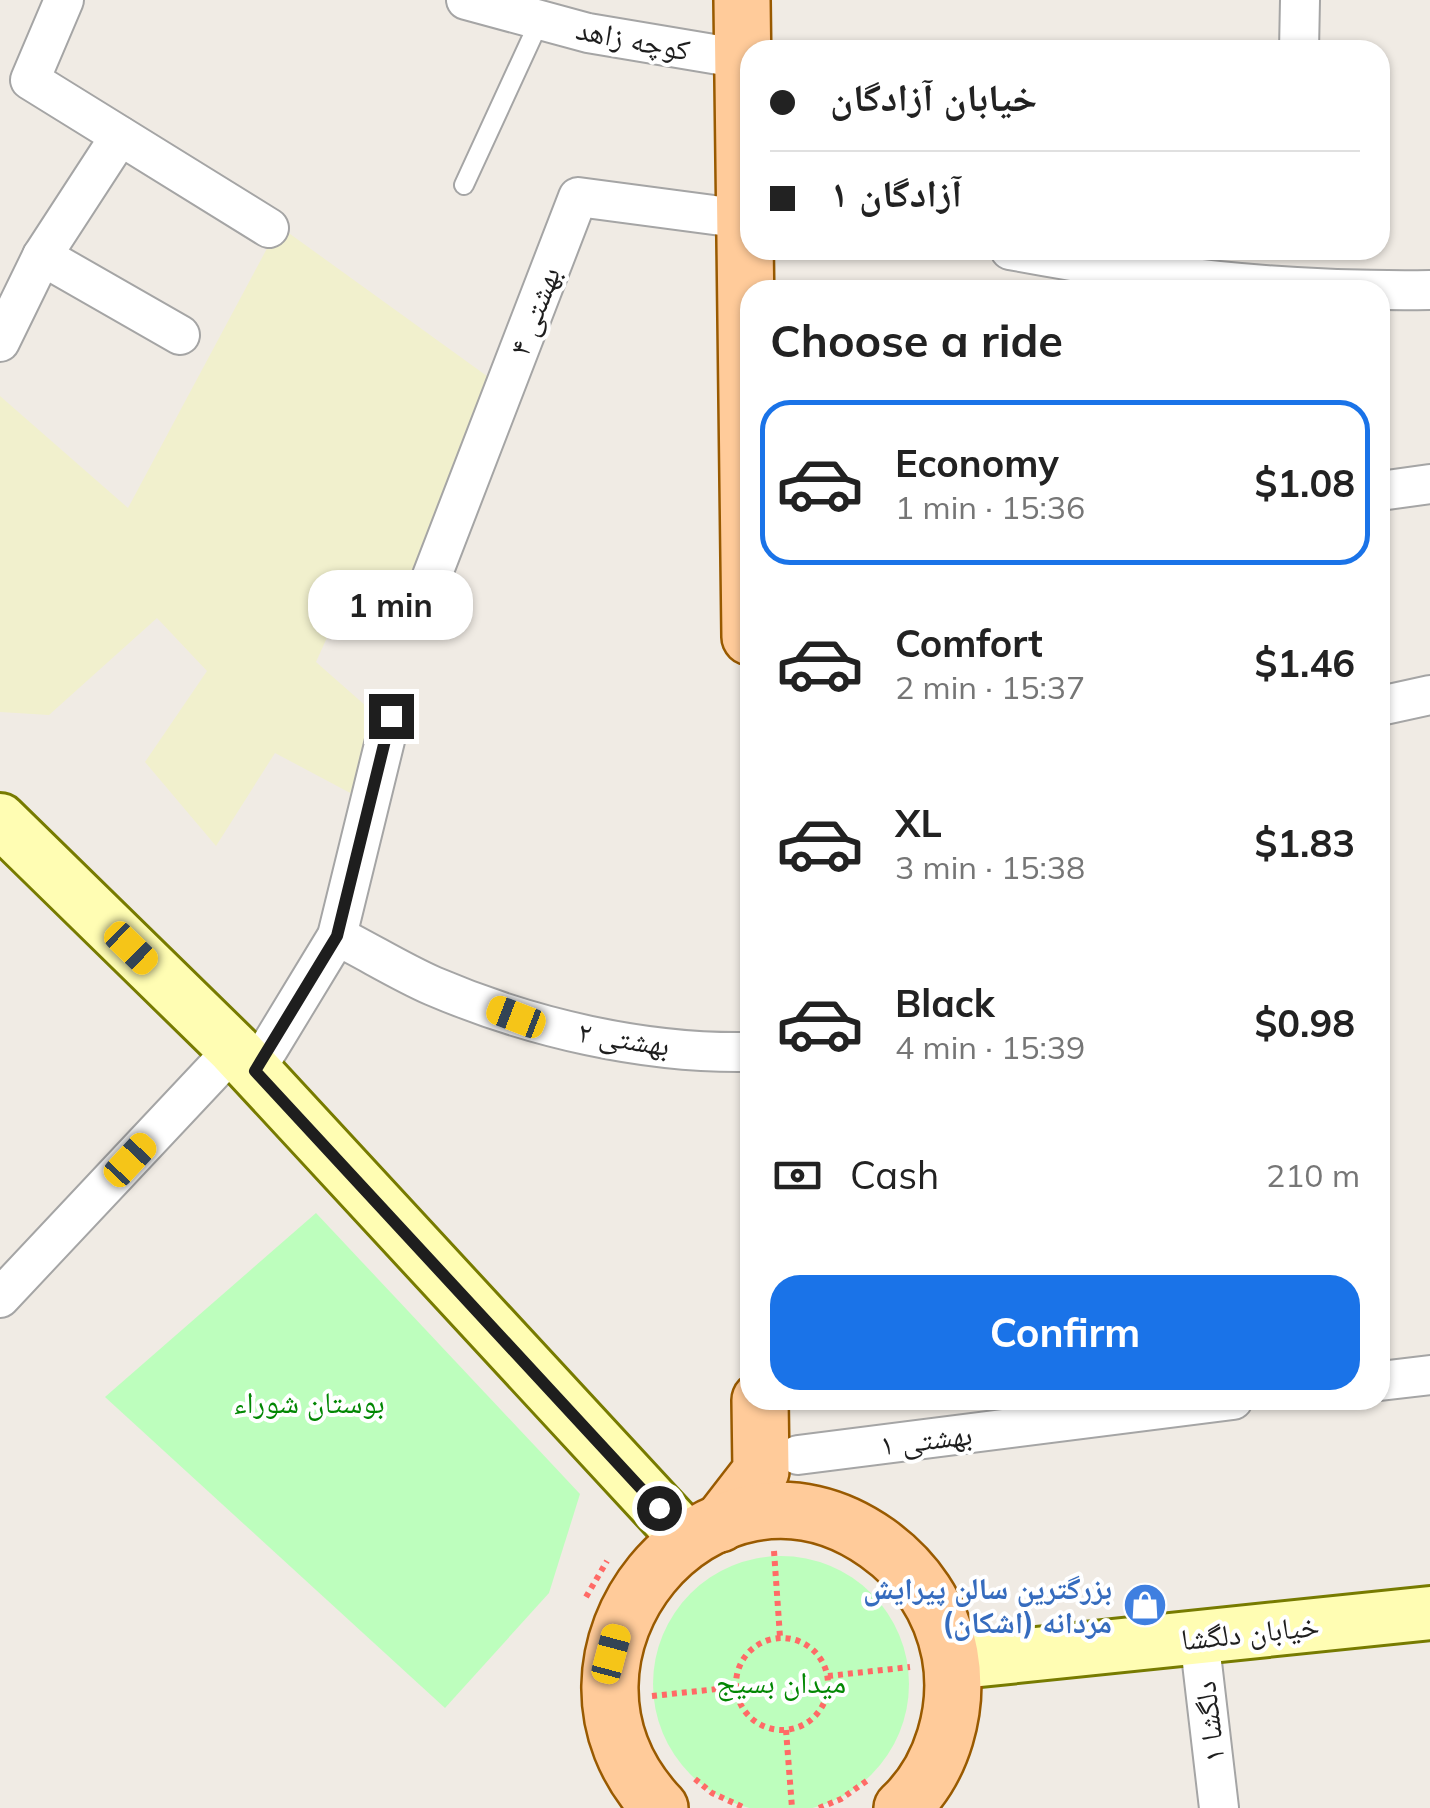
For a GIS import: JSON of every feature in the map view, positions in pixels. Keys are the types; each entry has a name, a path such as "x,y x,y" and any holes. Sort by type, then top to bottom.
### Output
{"main road":[{"path":"742,0 756,40"},
{"path":"766,40 779,0"},
{"path":"0,822 245,1060 722,1540"},
{"path":"722,1540 761,1471 760,1410"},
{"path":"798,1410 798,1471 832,1521"},
{"path":"674,1790 632,1772 616,1735 610,1700 611,1654 624,1616 644,1581 776,1513 832,1521 872,1539 906,1566 940,1621 919,1667 952,1706 941,1748 921,1786 886,1793"},
{"name":"خیابان دلگشا","path":"919,1667 1430,1613"}],"street":[{"path":"64,0 30,80 269,228"},
{"name":"کوچه زاهد","path":"466,0 588,33 740,52"},
{"path":"1298,40 1300,0"},
{"path":"0,342 42,256 120,136"},
{"name":"بهشتی ۴","path":"430,581 578,197 740,229"},
{"path":"42,256 180,335"},
{"path":"1064,260 1145,275 1255,268 1350,280"},
{"path":"1390,285 1430,290"},
{"path":"1390,490 1430,484"},
{"path":"1390,704 1430,695"},
{"path":"0,1298 245,1060 337,936 391,716"},
{"name":"بهشتی ۲","path":"337,936 432,986 516,1017 604,1038 740,1051"},
{"path":"1390,1381 1430,1375"},
{"name":"بهشتی ۱","path":"798,1455 1154,1410"},
{"name":"دلگشا ۱","path":"1199,1637 1219,1808"}],"lane":[{"path":"464,185 540,20"}],"path":[{"path":"722,1540 774,1556 790,1556"},
{"path":"582,1606 614,1552"},
{"path":"774,1556 780,1637"},
{"path":"780,1637 811,1648 828,1676 825,1702 819,1713 809,1722 786,1730 774,1730 752,1719 743,1710 736,1687 736,1674 747,1653 767,1639 780,1637"},
{"path":"828,1676 919,1667"},
{"path":"653,1680 656,1712"},
{"path":"786,1730 792,1808"},
{"path":"674,1790 712,1793 745,1808"},
{"path":"818,1808 841,1799 886,1793"}],"green space":[{"path":"279,226 491,379 413,574 352,582 316,662 375,714 354,795 275,753 216,846 145,762 207,671 157,618 49,715 0,712 0,396 128,508"},
{"name":"بوستان شوراء","path":"316,1213 580,1494 549,1593 445,1708 105,1397"},
{"name":"میدان بسیج","path":"756,1558 806,1558 852,1577 888,1613 907,1659 907,1709 888,1755 852,1791 809,1809 753,1809 710,1791 674,1755 655,1709 655,1659 674,1613 710,1577"}],"place":[{"name":"بزرگترین سالن پیرایش مردانه (اشکان)","path":"1145,1605"}],"route":[{"path":"391,716 337,936 255,1071 659,1508"}]}
